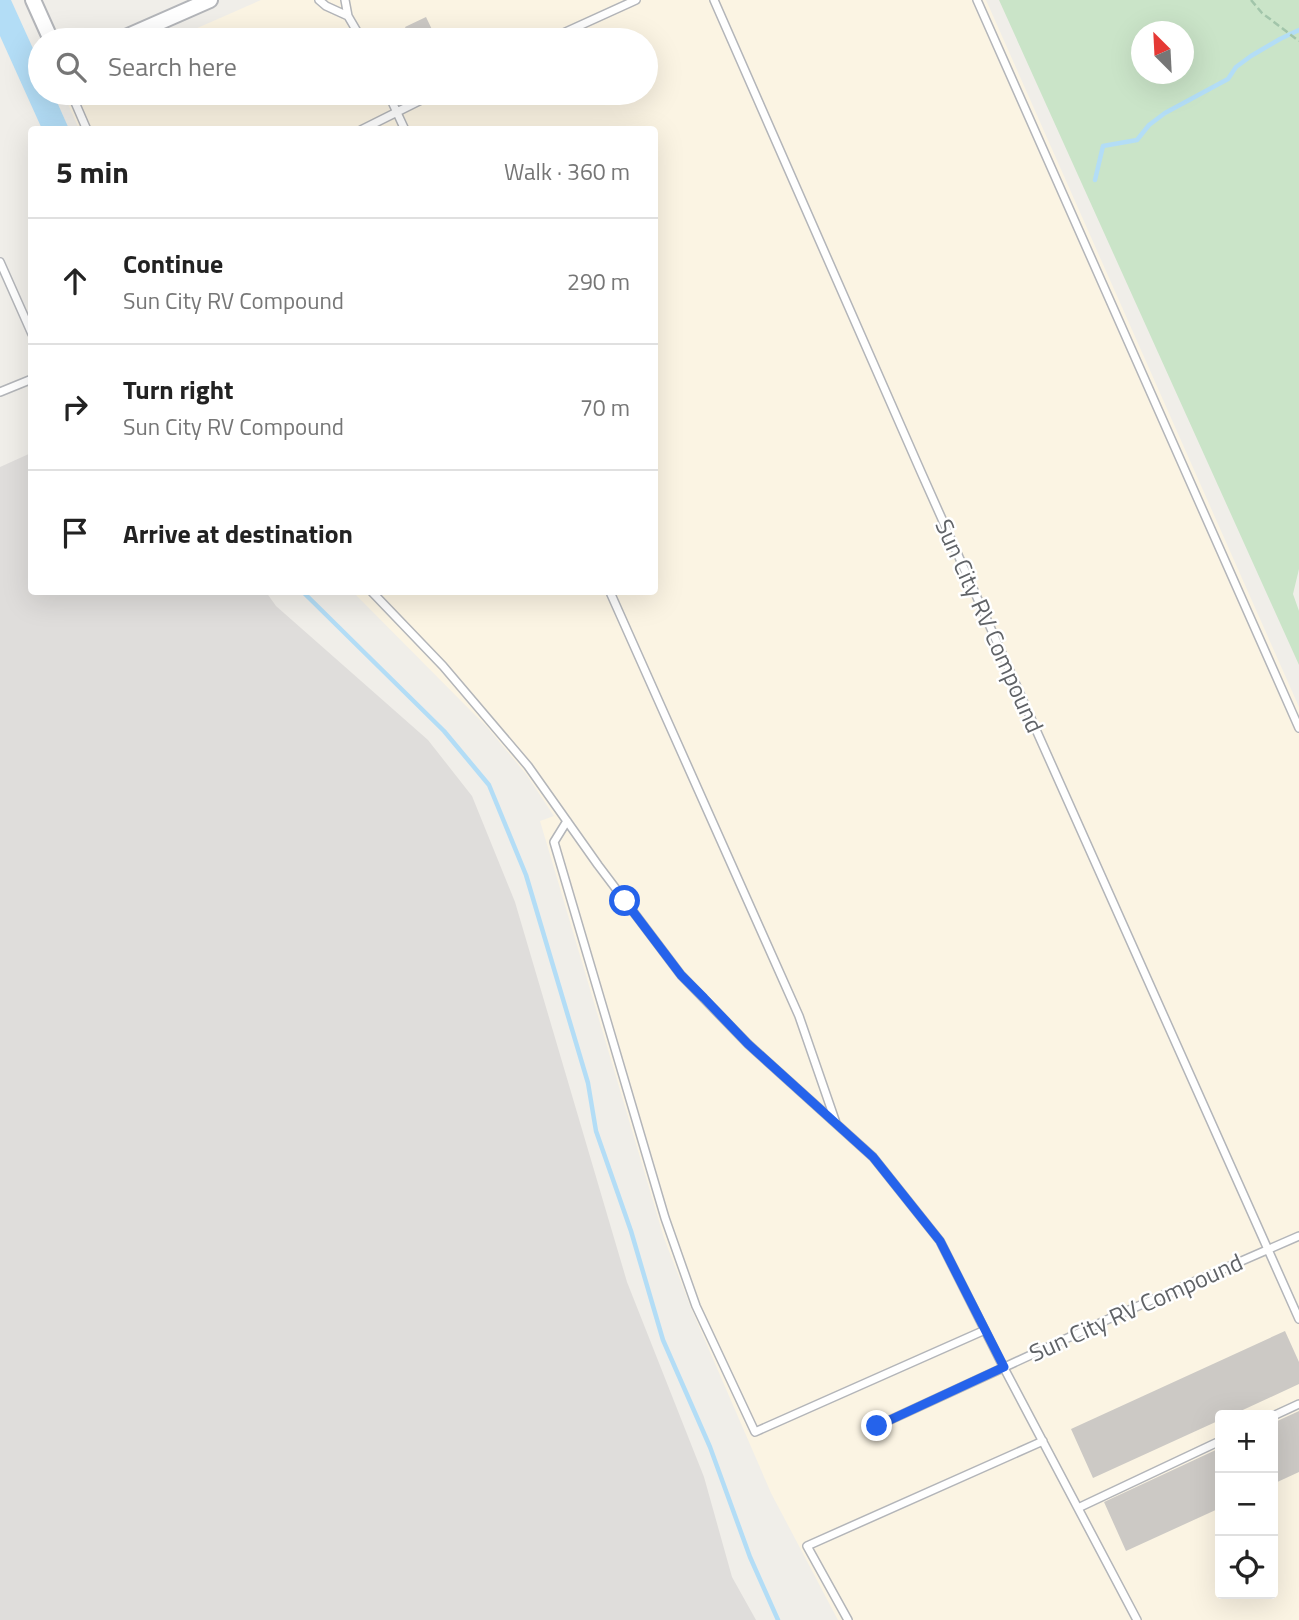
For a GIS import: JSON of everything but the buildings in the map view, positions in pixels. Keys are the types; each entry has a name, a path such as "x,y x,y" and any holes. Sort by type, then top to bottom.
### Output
{"street":[{"path":"33,0 46,28"},
{"path":"146,28 210,0"}],"lane":[{"path":"319,0 348,16"},
{"path":"345,0 348,16 355,28"},
{"path":"574,28 636,0"},
{"name":"Sun City RV Compound","path":"714,0 920,472 1298,1316"},
{"path":"977,0 1299,728"},
{"path":"76,105 85,126"},
{"path":"394,105 403,126"},
{"path":"368,126 411,105"},
{"path":"1,266 28,325"},
{"path":"0,392 28,381"},
{"name":"Sun City RV Compound","path":"375,595 443,666 520,756 681,975 748,1044 873,1157 940,1241 1137,1620"},
{"name":"Sun City RV Compound","path":"611,595 799,1016 836,1124"},
{"path":"567,821 554,842 665,1218 696,1306 755,1432 985,1330"},
{"name":"Sun City RV Compound","path":"877,1426 1113,1317 1299,1236"},
{"path":"1278,1414 1299,1404"},
{"path":"848,1620 807,1546 1043,1441"},
{"path":"1078,1508 1215,1443"}],"path":[{"path":"1251,0 1262,13 1298,40"}],"shaded area":[{"path":"261,0 986,0 1299,707 1299,1620 838,1620 771,1493 691,1308 664,1238 540,821 554,816 526,774 487,727 356,595 658,595 658,126 78,126 68,105 658,105 658,28 197,28"},
{"path":"28,454 28,595 268,595 276,606 428,740 472,796 515,902 627,1282 704,1477 732,1577 756,1620 0,1620 0,467"}],"green space":[{"path":"999,0 1299,0 1299,569 1293,594 1299,611 1299,665"}],"water":[{"path":"0,0 11,0 28,38 28,98 0,36"},
{"path":"31,105 58,105 68,126 41,126"}],"waterway":[{"path":"1095,180 1103,146 1137,140 1149,125 1165,113 1228,79 1236,67 1251,56 1299,30"},
{"path":"306,595 444,731 489,785 526,875 588,1083 596,1131 631,1231 663,1340 710,1447 750,1557 778,1620"}],"route":[{"path":"625,901 681,975 748,1044 873,1157 940,1241 1004,1367 877,1426"}]}
